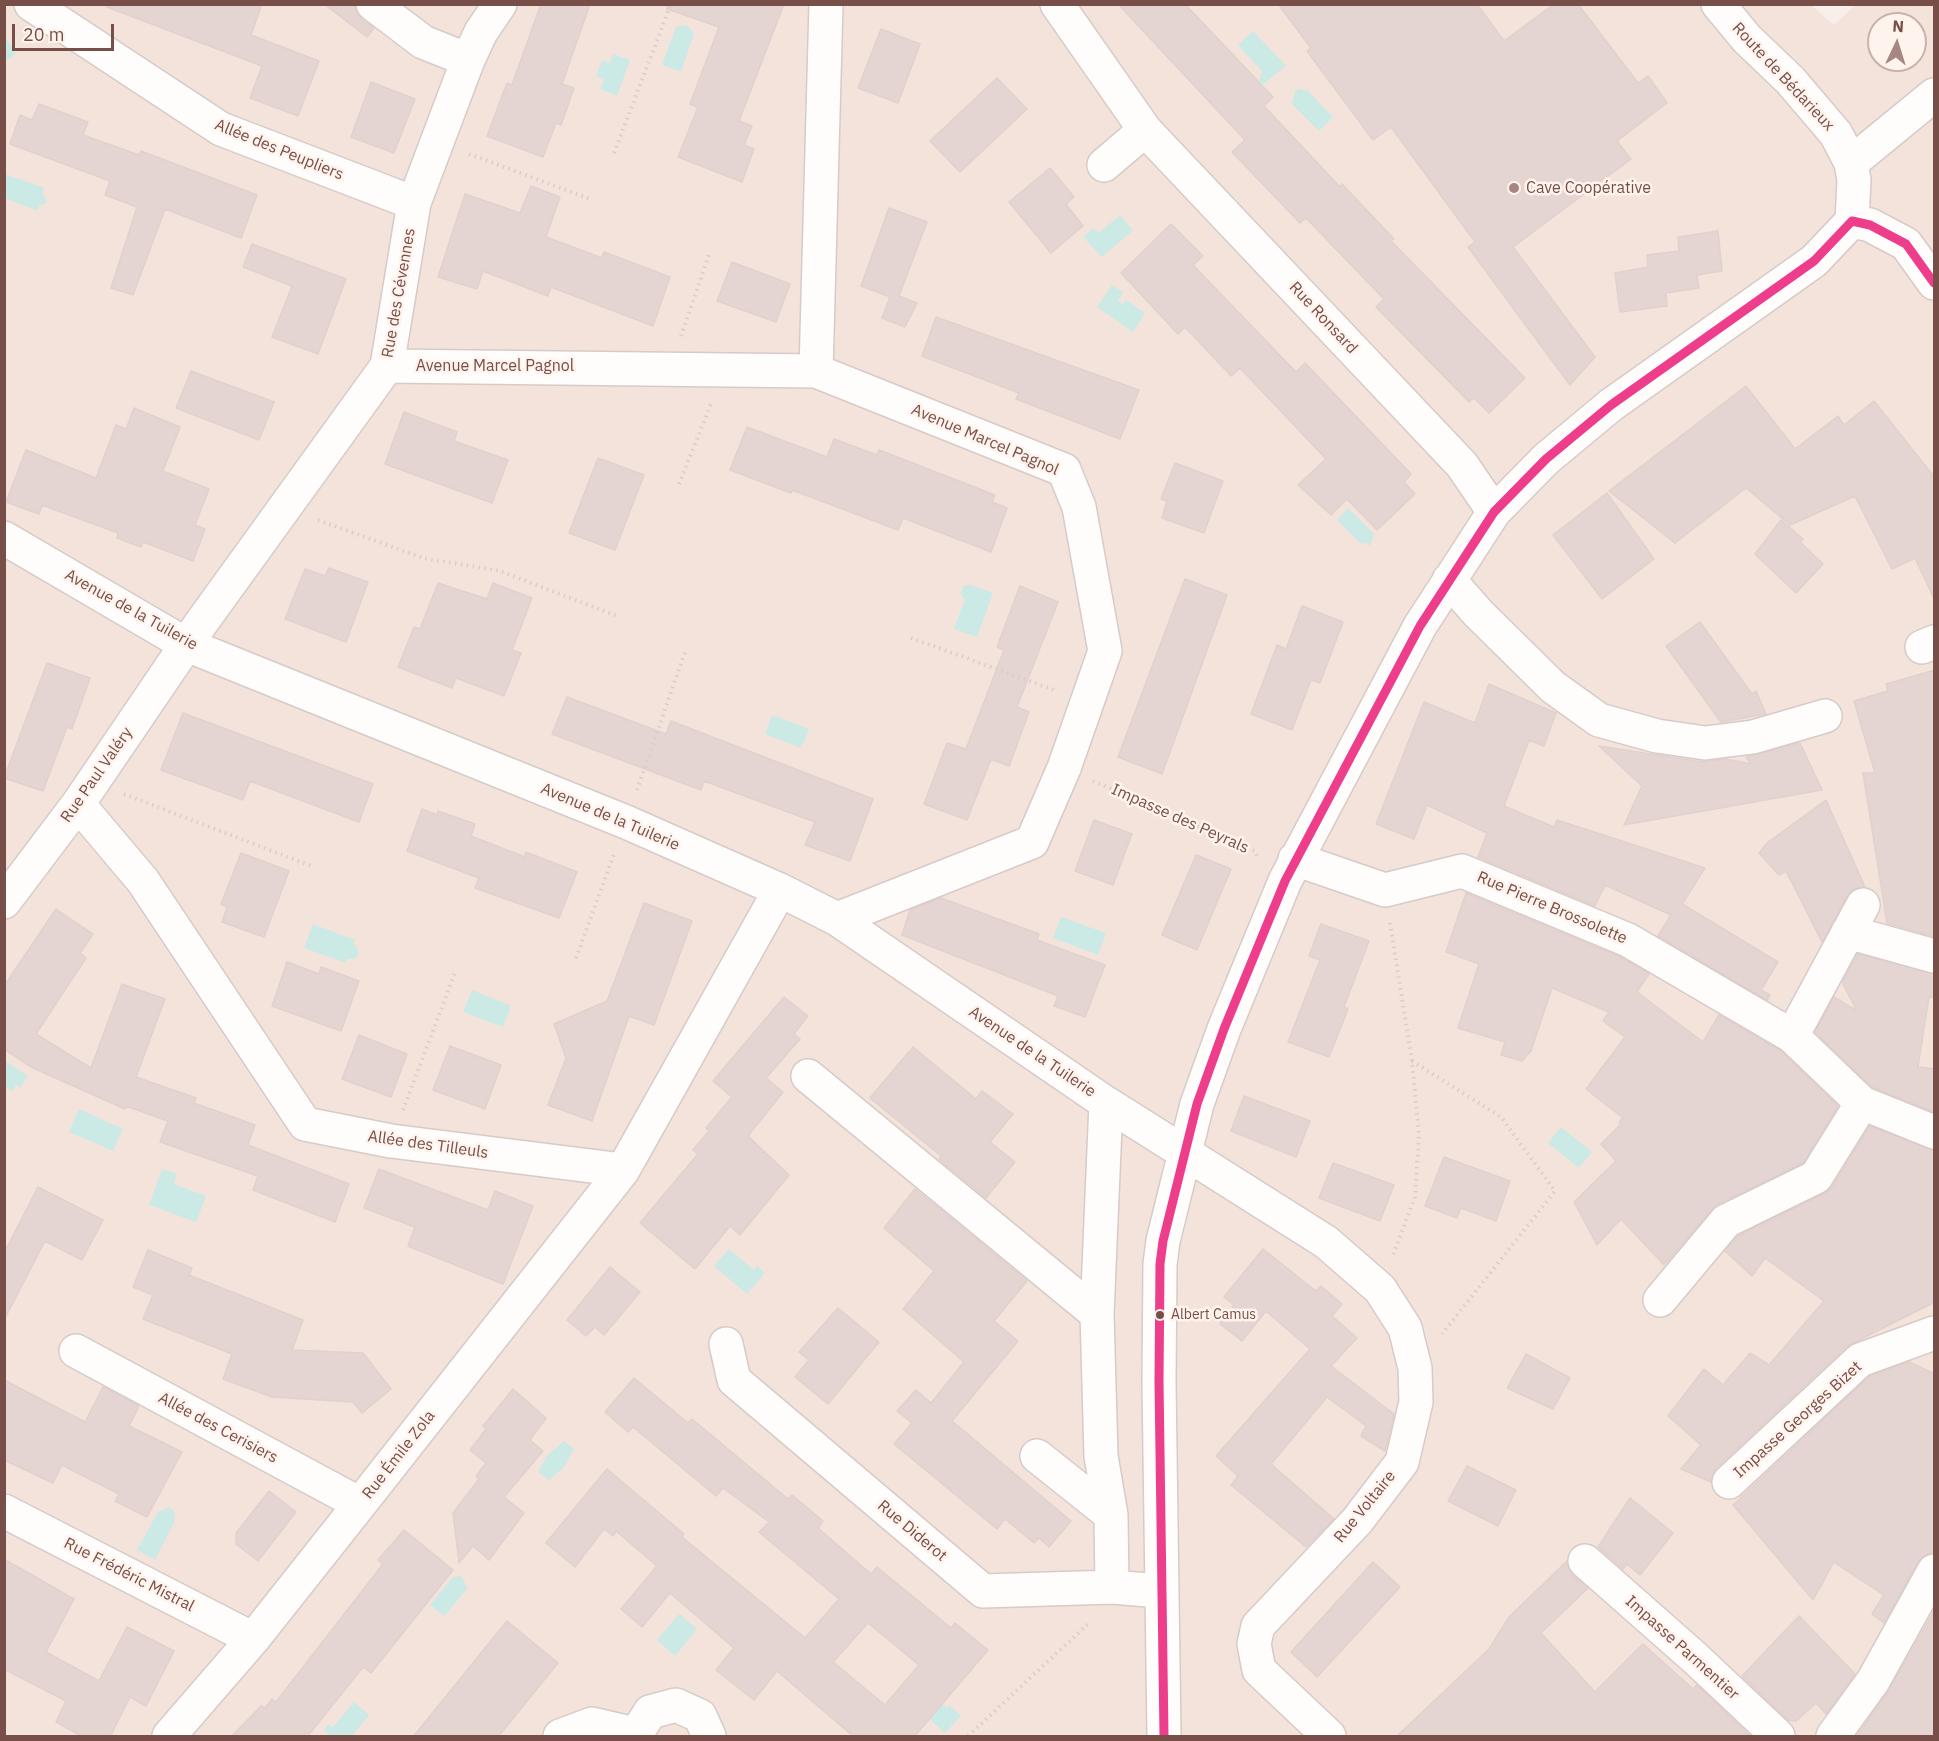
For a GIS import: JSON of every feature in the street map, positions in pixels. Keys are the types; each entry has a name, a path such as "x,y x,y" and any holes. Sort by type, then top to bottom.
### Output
{"street":[{"name":"Allée des Peupliers","path":"31,4 220,129 414,203"},
{"path":"373,4 423,42 468,60"},
{"name":"Rue des Cévennes","path":"187,645 283,507 387,366 414,203 468,60 481,32 500,4"},
{"path":"816,371 826,4"},
{"name":"Rue Ronsard","path":"1057,4 1145,130 1462,465 1494,512"},
{"name":"Route de Bédarieux","path":"1718,4 1747,39 1790,80 1836,134 1851,163 1854,180 1852,221"},
{"path":"1851,163 1935,95"},
{"path":"1104,165 1145,130"},
{"path":"1164,1737 1160,1591 1160,1264 1183,1153 1197,1104 1224,1029 1290,870 1420,626 1494,512 1546,459 1611,405 1814,261 1852,221 1870,225 1906,244 1935,283"},
{"name":"Avenue Marcel Pagnol","path":"387,366 816,371 1064,470 1078,507 1105,651 1064,768 1032,842 837,919"},
{"name":"Avenue de la Tuilerie","path":"4,538 187,645 626,822 780,890 837,919 1183,1153"},
{"path":"1449,580 1478,613 1553,687 1599,720 1657,736 1705,743 1753,737 1825,716"},
{"name":"Rue Paul Valéry","path":"4,902 86,793 187,645"},
{"name":"Allée des Tilleuls","path":"86,793 305,1124 392,1142 623,1170"},
{"path":"1290,870 1385,890"},
{"name":"Rue Pierre Brossolette","path":"1385,890 1462,871 1628,940 1792,1036 1862,1103 1935,1132"},
{"path":"623,1170 780,890"},
{"path":"1792,1036 1856,918 1935,956"},
{"path":"808,1076 1097,1314"},
{"path":"1106,1103 1097,1314 1101,1456 1111,1515 1119,1588"},
{"path":"1660,1300 1726,1221 1816,1177 1862,1103"},
{"name":"Rue Voltaire","path":"1183,1153 1326,1242 1380,1289 1405,1328 1415,1368 1416,1402 1402,1462 1357,1521 1258,1626 1254,1644 1260,1670 1329,1737"},
{"name":"Rue Émile Zola","path":"169,1737 252,1639 623,1170"},
{"name":"Impasse Georges Bizet","path":"1729,1482 1860,1360 1935,1333"},
{"name":"Rue Diderot","path":"726,1344 734,1380 983,1592 1119,1588 1160,1591"},
{"name":"Allée des Cerisiers","path":"76,1351 360,1504"},
{"path":"1037,1456 1111,1515"},
{"name":"Rue Frédéric Mistral","path":"4,1511 252,1639"},
{"name":"Impasse Parmentier","path":"1585,1561 1695,1658 1778,1737"},
{"path":"1833,1737 1874,1681 1935,1571"},
{"path":"560,1737 592,1724 635,1735 650,1712 676,1705 700,1716 709,1737"}],"path":[{"path":"614,153 671,4"},
{"path":"438,142 590,199"},
{"path":"670,368 710,252"},
{"path":"679,484 724,369"},
{"path":"283,507 423,558 500,571 617,616"},
{"path":"911,638 1087,702"},
{"name":"Impasse des Peyrals","path":"1064,768 1255,851 1263,870 1290,870"},
{"path":"86,793 311,866"},
{"path":"1380,1289 1415,1197 1419,1135 1412,1061 1385,890"},
{"path":"392,1142 456,970"},
{"path":"1412,1061 1501,1118 1555,1191 1415,1368"},
{"path":"968,1737 1119,1588"}],"shaded area":[{"path":"1810,4 1834,25 1855,5 1934,5 1934,1736 5,1736 5,5"}],"water":[{"path":"687,25 694,34 681,72 662,65 676,27"},
{"path":"1253,31 1286,66 1262,85 1259,82 1262,71 1238,45"},
{"path":"4,37 16,54 5,62"},
{"path":"613,54 630,60 617,96 600,89 604,79 596,76 602,60 610,63"},
{"path":"1299,89 1307,90 1333,117 1319,131 1292,104 1295,92"},
{"path":"5,174 44,188 43,194 47,202 39,206 37,211 5,198"},
{"path":"1120,215 1133,230 1102,257 1083,237 1094,228 1099,233"},
{"path":"1112,285 1123,292 1118,301 1123,304 1126,300 1145,313 1133,332 1097,307"},
{"path":"1348,508 1374,534 1370,546 1365,542 1362,545 1337,520"},
{"path":"964,585 971,585 993,593 977,637 954,629 965,599 960,594"},
{"path":"772,715 809,729 801,748 765,734"},
{"path":"1061,917 1106,933 1098,955 1053,938"},
{"path":"313,924 355,940 353,943 358,949 358,955 354,959 347,959 346,963 304,948"},
{"path":"472,990 511,1006 503,1027 463,1012"},
{"path":"5,1061 28,1076 20,1088 16,1085 12,1091 5,1086"},
{"path":"79,1109 123,1129 113,1151 69,1132"},
{"path":"1561,1127 1592,1152 1579,1168 1548,1143"},
{"path":"162,1169 177,1174 174,1184 206,1196 196,1222 149,1205"},
{"path":"729,1249 754,1270 757,1266 765,1273 747,1294 714,1266"},
{"path":"564,1441 574,1449 564,1467 549,1480 538,1472 547,1456"},
{"path":"169,1507 174,1511 175,1521 155,1560 137,1550 158,1512"},
{"path":"460,1576 467,1589 444,1616 430,1605 453,1577"},
{"path":"679,1614 697,1629 675,1656 657,1640"},
{"path":"928,1691 946,1708 949,1705 961,1716 945,1733 915,1706"},
{"path":"354,1702 369,1715 352,1736 332,1736 324,1730 328,1724 333,1727"}],"building":[{"path":"108,4 262,4 251,35 319,61 298,116 250,98 262,66 107,7"},
{"path":"324,4 355,4 361,19 374,28 367,37"},
{"path":"541,4 590,4 562,84 574,88 561,125 556,123 543,157 487,136 507,83 512,85"},
{"path":"667,4 784,4 739,121 752,126 744,145 754,149 742,182 678,157 698,107 690,104 719,27 667,9"},
{"path":"1118,4 1185,4 1273,97 1264,106 1340,187 1342,184 1394,239 1391,241 1525,378 1489,413 1474,398 1469,402 1376,307 1384,299 1306,218 1300,223 1232,152 1245,140"},
{"name":"Cave Coopérative","path":"1278,4 1477,4 1504,41 1554,4 1578,4 1638,83 1648,76 1667,103 1617,141 1631,159 1513,247 1595,357 1570,385 1468,247 1475,242 1391,127 1373,140 1307,51 1311,48"},
{"path":"881,29 920,44 898,103 858,88"},
{"path":"997,78 1027,109 960,172 930,141"},
{"path":"371,82 415,99 394,153 351,137"},
{"path":"39,104 88,122 83,135 139,155 141,151 257,195 241,238 165,209 133,295 111,288 137,207 105,195 110,181 10,144 20,115 32,120"},
{"path":"1050,168 1074,197 1066,204 1083,226 1051,253 1009,202"},
{"path":"531,186 560,197 546,237 602,258 604,252 670,277 653,326 551,287 548,296 483,271 477,289 438,277 465,194 520,213"},
{"path":"889,208 927,222 899,296 917,303 905,327 882,318 890,297 861,286"},
{"path":"1171,224 1203,256 1193,265 1296,372 1305,363 1411,474 1404,482 1415,494 1377,530 1347,499 1331,515 1298,485 1326,459 1240,368 1231,376 1185,327 1178,334 1121,273"},
{"path":"1718,231 1722,271 1697,275 1699,288 1666,293 1667,306 1620,312 1615,273 1648,267 1647,255 1679,251 1678,237"},
{"path":"252,244 346,279 318,354 272,337 292,286 243,267"},
{"path":"732,262 790,284 776,322 717,301"},
{"path":"936,317 1139,390 1120,439 1016,399 1019,393 922,356"},
{"path":"191,371 274,402 259,440 176,408"},
{"path":"1746,386 1795,449 1838,416 1844,425 1874,401 1935,478 1935,601 1915,558 1892,569 1855,496 1790,525 1746,488 1675,543 1609,491"},
{"path":"134,408 180,427 163,471 209,489 195,525 205,529 193,561 143,542 141,547 117,538 118,533 42,505 39,514 6,502 26,450 96,478 116,425 126,429"},
{"path":"404,412 457,432 454,441 508,460 492,503 385,464"},
{"path":"747,427 827,457 834,439 877,455 879,450 995,495 992,502 1007,508 991,552 903,518 898,530 792,490 791,493 730,470"},
{"path":"598,458 644,475 615,550 569,533"},
{"path":"1175,463 1223,481 1204,533 1162,518 1167,501 1161,499"},
{"path":"1607,493 1654,559 1602,599 1553,535"},
{"path":"1781,520 1803,539 1800,542 1823,564 1796,593 1755,554"},
{"path":"329,568 368,582 346,642 285,619 305,569 325,576"},
{"path":"1185,579 1227,595 1162,774 1118,757"},
{"path":"438,583 487,599 493,583 532,598 512,650 521,653 504,696 456,678 452,688 398,667 414,627 420,629"},
{"path":"1020,586 1058,602 1017,707 1029,712 1009,766 991,759 967,820 924,804 947,743 966,749 1004,650 997,647"},
{"path":"1302,606 1343,622 1320,683 1311,680 1292,730 1251,714 1277,645 1286,649"},
{"path":"1700,622 1752,694 1756,691 1766,714 1721,722 1666,646"},
{"path":"47,663 90,678 72,729 67,727 43,791 4,778"},
{"path":"1935,670 1935,937 1887,923 1863,773 1875,773 1854,701 1888,691 1886,684"},
{"path":"1489,684 1556,713 1544,746 1529,740 1504,806 1554,827 1557,820 1705,868 1682,904 1778,962 1761,990 1770,995 1767,1000 1658,936 1671,915 1605,885 1595,906 1478,857 1487,833 1427,805 1414,839 1376,824 1424,702 1475,723"},
{"path":"567,697 666,734 671,721 873,799 850,861 805,845 815,822 704,781 701,790 552,734"},
{"path":"183,713 373,784 359,822 250,781 243,800 161,770"},
{"path":"1800,743 1822,790 1624,825 1642,786 1599,746 1702,762 1726,759 1751,764 1746,757"},
{"path":"1826,800 1865,887 1854,889 1847,896 1822,942 1786,871 1779,875 1759,853 1767,843"},
{"path":"422,809 437,815 438,811 475,824 471,836 525,857 526,852 577,872 559,918 475,888 479,878 407,851"},
{"path":"1094,820 1132,834 1113,885 1075,871"},
{"path":"241,853 289,871 264,937 222,922 227,907 221,904"},
{"path":"1196,855 1231,869 1197,950 1162,935"},
{"path":"1466,893 1620,957 1649,974 1637,992 1703,1042 1719,1015 1781,1051 1838,1106 1803,1163 1717,1204 1664,1265 1621,1219 1597,1245 1574,1202 1616,1161 1601,1144 1621,1124 1619,1122 1623,1118 1586,1089 1625,1037 1603,1021 1609,1012 1552,988 1531,1051 1522,1061 1501,1055 1505,1042 1458,1028 1479,964 1446,952"},
{"path":"941,898 1039,934 1037,940 1105,965 1085,1017 1054,1006 1058,996 902,935 910,910"},
{"path":"644,903 692,921 654,1025 629,1016 592,1121 548,1105 566,1058 554,1024 607,1001"},
{"path":"56,909 93,934 80,953 86,958 36,1034 91,1068 122,984 165,999 136,1077 196,1098 194,1103 255,1125 248,1145 349,1184 335,1222 253,1190 258,1176 160,1142 168,1121 126,1106 125,1109 33,1068 4,1049 4,986"},
{"path":"1321,924 1369,941 1344,1007 1348,1009 1329,1057 1288,1042 1320,960 1309,956"},
{"path":"1858,954 1935,974 1935,998 1929,997 1918,1067 1935,1069 1935,1112 1872,1087 1815,1032 1834,997 1857,1011 1842,982"},
{"path":"287,962 319,974 321,967 359,981 341,1031 272,1006"},
{"path":"784,997 808,1016 794,1034 800,1039 766,1078 783,1092 748,1136 789,1175 740,1235 730,1226 695,1269 640,1223 698,1154 693,1150 709,1131 706,1128 732,1097 713,1081"},
{"path":"359,1035 407,1054 391,1097 342,1079"},
{"path":"450,1046 501,1065 485,1109 433,1090"},
{"path":"913,1047 976,1099 982,1091 1013,1114 990,1142 1015,1162 986,1198 939,1159 941,1156 870,1098"},
{"path":"1244,1096 1310,1121 1296,1157 1231,1131"},
{"path":"1870,1126 1935,1150 1935,1302 1847,1346 1716,1468 1711,1482 1681,1469 1701,1445 1668,1416 1704,1369 1723,1385 1750,1353 1769,1365 1824,1301 1765,1258 1752,1276 1725,1251 1738,1236 1825,1193 1832,1187"},
{"path":"1444,1157 1510,1181 1496,1221 1461,1208 1457,1218 1425,1206"},
{"path":"1333,1163 1394,1185 1380,1221 1319,1198"},
{"path":"379,1169 488,1210 495,1191 533,1206 503,1284 408,1246 415,1227 364,1208"},
{"path":"38,1187 103,1220 82,1260 45,1241 4,1320 4,1253"},
{"path":"915,1189 1027,1281 994,1321 1018,1341 952,1421 1071,1521 1049,1547 1039,1538 1034,1543 1005,1519 997,1529 894,1444 912,1423 897,1411 916,1390 931,1403 964,1362 903,1309 934,1271 884,1228"},
{"path":"1263,1249 1316,1291 1321,1286 1342,1304 1332,1316 1357,1338 1331,1366 1394,1414 1385,1451 1361,1436 1366,1426 1327,1397 1271,1464 1334,1519 1306,1547 1231,1485 1238,1476 1216,1456 1310,1349 1266,1311 1242,1341 1220,1324 1234,1305 1224,1297"},
{"path":"148,1250 192,1268 189,1275 303,1320 292,1350 363,1353 391,1389 362,1413 353,1402 272,1397 223,1379 232,1354 143,1319 153,1295 133,1287"},
{"path":"610,1267 640,1292 604,1335 595,1327 586,1336 567,1320"},
{"path":"838,1308 879,1342 828,1404 795,1377 809,1360 799,1352"},
{"path":"1526,1354 1570,1378 1553,1409 1507,1388"},
{"path":"1909,1362 1935,1374 1935,1552 1925,1555 1918,1562 1884,1623 1872,1614 1884,1595 1834,1562 1813,1600 1733,1505 1870,1376"},
{"path":"634,1378 688,1423 692,1419 788,1499 792,1495 823,1521 818,1528 871,1574 877,1567 951,1628 955,1623 988,1650 914,1737 854,1737 777,1671 754,1700 716,1670 734,1648 670,1593 642,1627 621,1609 657,1566 616,1531 613,1536 604,1529 575,1567 546,1543 607,1469 684,1534 682,1537 805,1638 839,1599 759,1532 769,1522 723,1488 716,1496 633,1427 628,1432 605,1412","holes":["868,1623 919,1665 885,1705 833,1662"]},
{"path":"4,1380 85,1422 103,1387 139,1406 129,1426 182,1452 147,1517 115,1501 119,1494 62,1465 53,1483 4,1460"},
{"path":"513,1389 546,1418 530,1440 543,1451 504,1497 524,1513 489,1560 473,1546 459,1563 453,1513 479,1479 476,1476 486,1463 470,1450 486,1429 483,1426"},
{"path":"1467,1466 1516,1490 1498,1526 1448,1501"},
{"path":"269,1491 296,1512 258,1561 236,1544 236,1533"},
{"path":"1630,1498 1673,1533 1640,1575 1627,1564 1623,1569 1598,1547"},
{"path":"404,1530 453,1570 371,1673 363,1667 307,1737 231,1737 261,1706 265,1708 272,1699 276,1702 383,1564 378,1560"},
{"path":"4,1559 74,1599 46,1652 99,1681 127,1627 174,1651 146,1706 130,1697 110,1737 83,1737 56,1722 66,1701 4,1669"},
{"path":"1567,1561 1572,1575 1588,1588 1541,1633 1595,1692 1643,1644 1693,1689 1697,1685 1751,1737 1396,1737 1489,1649 1509,1617"},
{"path":"1373,1562 1400,1587 1317,1677 1291,1652"},
{"path":"1935,1609 1935,1737 1856,1737 1889,1690"},
{"path":"1799,1616 1855,1674 1826,1714 1816,1703 1796,1721 1788,1720 1742,1676"},
{"path":"507,1621 558,1663 498,1737 413,1737"}],"transit line":[{"path":"1852,221 1870,225 1906,244 1934,283"},
{"path":"1164,1736 1159,1381 1160,1264 1163,1241 1197,1104 1224,1029 1285,881 1420,626 1494,512 1546,459 1611,405 1814,261 1852,221"}],"place":[{"name":"Cave Coopérative","path":"1514,188"},
{"name":"Albert Camus","path":"1160,1315"}]}
